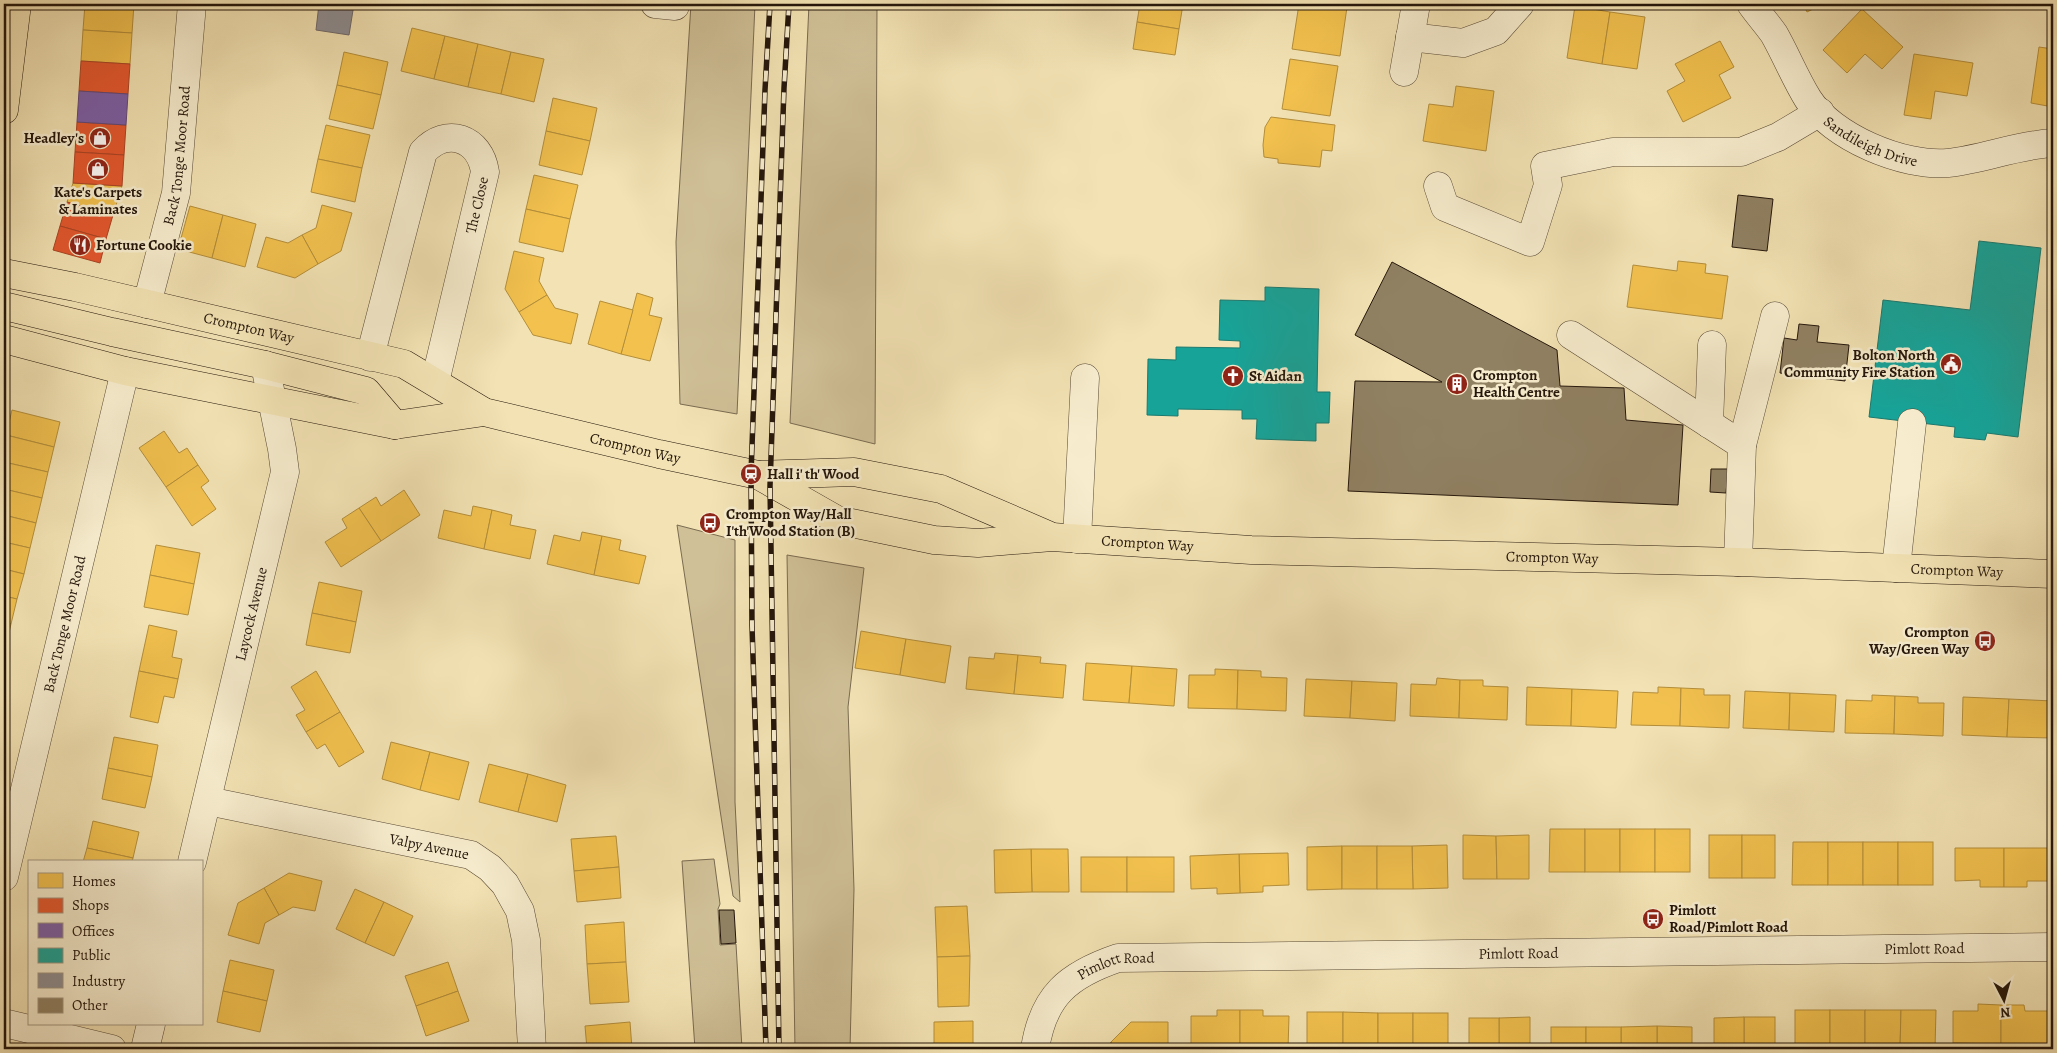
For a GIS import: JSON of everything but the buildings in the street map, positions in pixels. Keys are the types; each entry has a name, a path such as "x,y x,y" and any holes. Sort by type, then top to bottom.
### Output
{"main road":[{"path":"4,110 7,64 17,4"},
{"name":"Crompton Way","path":"4,273 75,287 404,364 484,412 659,454 758,475 854,472 941,489 1064,538"},
{"path":"4,306 104,331 265,365 366,392 395,425"},
{"name":"Crompton Way","path":"4,338 125,371 272,402 395,425 484,412"},
{"name":"Crompton Way","path":"758,475 837,520 925,538 978,543 1064,538 1251,550 1738,562 2053,574"}],"street":[{"name":"Back Tonge Moor Road","path":"147,304 176,193 192,4"},
{"path":"654,4 675,6 676,4"},
{"path":"1404,72 1416,4"},
{"path":"1410,37 1463,43 1496,31 1520,4"},
{"name":"Sandileigh Drive","path":"1751,4 1773,34 1808,100 1837,130 1887,154 1920,161 1948,163 2036,144 2053,143"},
{"path":"1438,186 1445,207 1530,242 1548,185 1545,166 1613,152 1741,152 1778,137 1820,112"},
{"name":"The Close","path":"370,357 423,152 437,141 446,138 460,138 471,143 479,153 484,161 485,172 435,382"},
{"path":"1738,562 1742,445 1774,316"},
{"path":"1571,335 1742,445"},
{"path":"1709,424 1712,345"},
{"name":"Laycock Avenue","path":"193,860 285,472 265,365"},
{"name":"Back Tonge Moor Road","path":"4,877 125,371"},
{"path":"1064,538 1085,378"},
{"path":"1896,568 1912,423"},
{"name":"Valpy Avenue","path":"208,801 472,855 490,868 505,884 520,911 526,940 532,1049"},
{"name":"Pimlott Road","path":"1034,1049 1037,1031 1047,1005 1069,982 1093,966 1118,958 2053,947"},
{"path":"4,1022 112,1049"},
{"path":"145,1049 151,1026"}],"shaded area":[{"path":"691,4 755,4 737,414 680,404 676,242"},
{"path":"809,4 877,4 875,444 790,423"},
{"path":"677,525 735,540 735,802 740,902 733,896"},
{"path":"787,555 864,568 848,707 854,889 850,1049 795,1049"},
{"path":"714,859 720,904 718,909 720,945 736,944 742,1049 695,1049 682,861"}],"railway":[{"path":"766,1049 752,626 751,474 765,90 770,4"},
{"path":"779,1049 770,486 784,88 789,4"}],"place":[{"name":"Headley's","path":"100,138"},
{"name":"Kate's Carpets & Laminates","path":"98,169"},
{"name":"Fortune Cookie","path":"80,245"},
{"name":"Bolton North Community Fire Station","path":"1951,364"},
{"name":"St Aidan","path":"1233,376"},
{"name":"Crompton Health Centre","path":"1457,384"},
{"name":"Hall i' th' Wood","path":"751,474"},
{"name":"Crompton Way/Hall I'th'Wood Station (B)","path":"710,523"},
{"name":"Crompton Way/Green Way","path":"1985,641"},
{"name":"Pimlott Road/Pimlott Road","path":"1653,919"}]}
